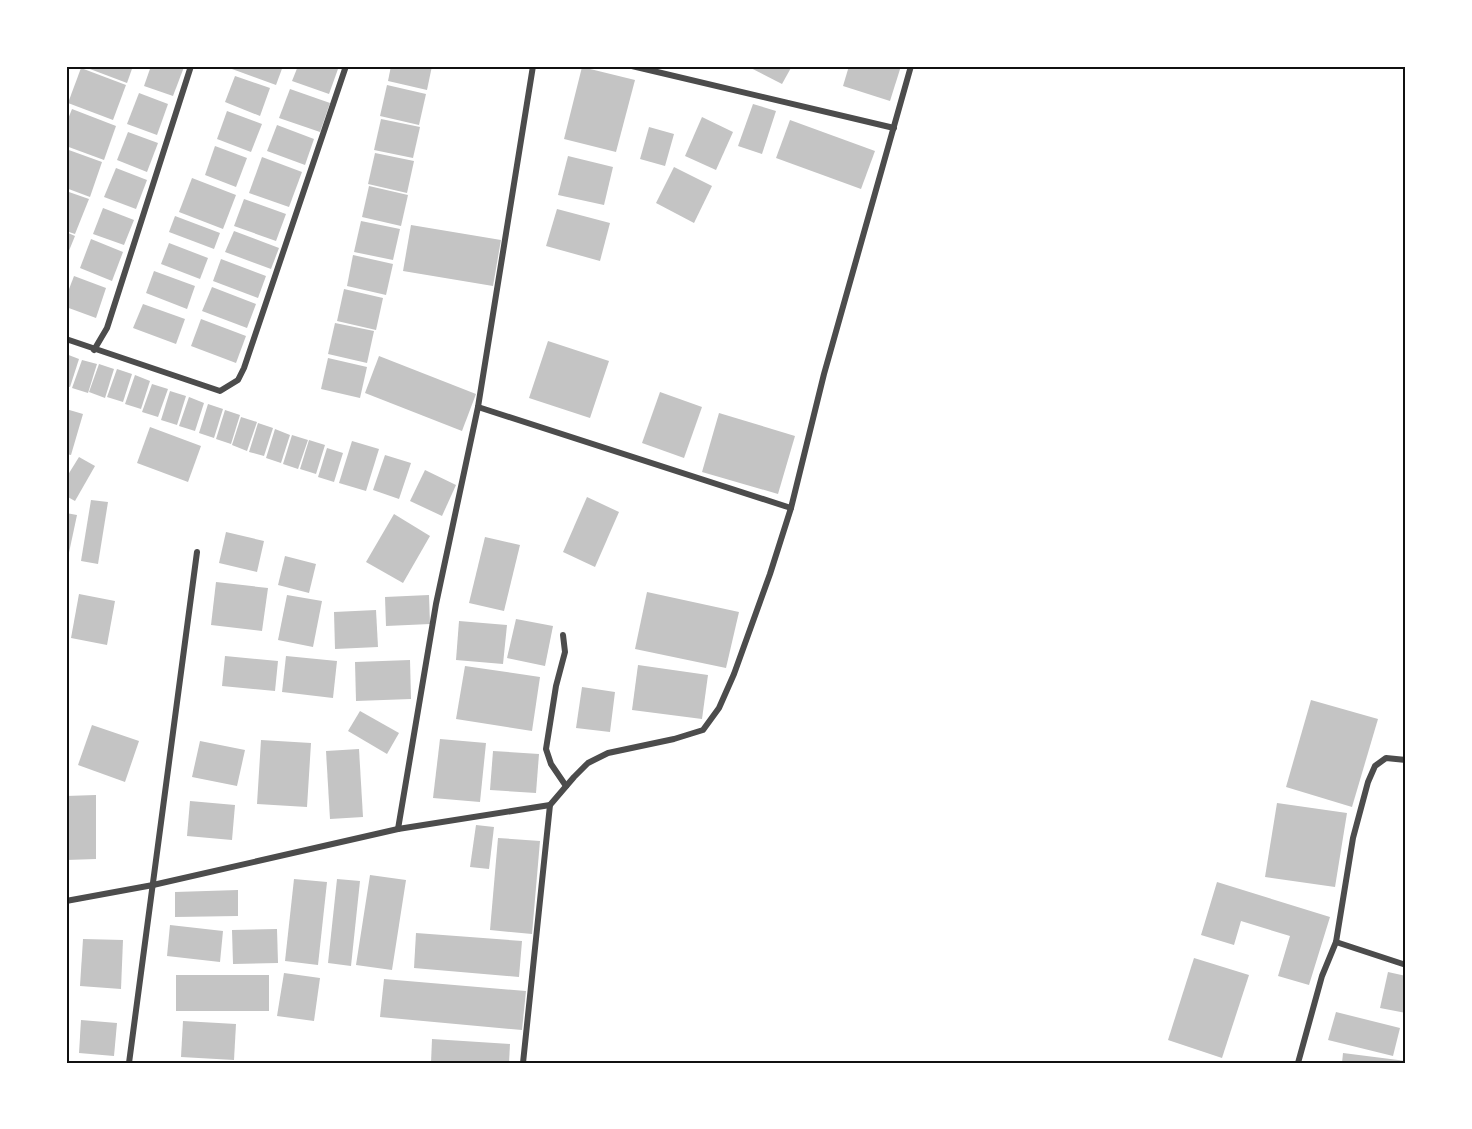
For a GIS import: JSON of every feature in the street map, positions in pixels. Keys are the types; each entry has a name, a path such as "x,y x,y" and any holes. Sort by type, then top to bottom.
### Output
{"street":[{"path":"94,350 107,328 191,66"},
{"path":"66,339 220,391 238,380 252,346 345,66"},
{"path":"398,829 436,603 478,406 533,66"},
{"path":"632,66 894,128"},
{"path":"523,1063 550,805 588,763 608,753 674,739 703,730 718,708 734,674 791,508 824,374 911,66"},
{"path":"478,406 791,508"},
{"path":"129,1063 197,552"},
{"path":"563,635 565,652 556,686 546,748 551,764 566,786"},
{"path":"1298,1063 1322,976 1336,942 1353,838 1368,782 1375,766 1386,758 1406,760"},
{"path":"66,901 153,885 398,829 550,805"},
{"path":"1336,942 1406,965"}],"building":[{"path":"82,66 133,66 127,83"},
{"path":"151,66 184,67 173,96 144,86"},
{"path":"233,66 283,66 276,85 232,69"},
{"path":"298,66 332,66 338,69 329,94 292,81"},
{"path":"391,66 432,66 427,90 388,81"},
{"path":"747,66 792,66 782,84"},
{"path":"849,66 901,66 890,101 843,86"},
{"path":"582,67 635,80 616,152 564,139"},
{"path":"81,68 126,85 113,120 68,103"},
{"path":"235,76 270,88 260,116 225,102"},
{"path":"387,85 426,94 419,125 380,116"},
{"path":"290,89 330,103 320,132 279,118"},
{"path":"139,93 168,104 157,135 127,124"},
{"path":"753,104 776,111 762,154 738,146"},
{"path":"72,109 116,126 104,160 66,146 66,124"},
{"path":"227,111 262,124 251,152 217,139"},
{"path":"702,117 733,132 716,170 685,156"},
{"path":"381,119 420,127 413,158 374,150"},
{"path":"790,120 875,151 861,189 776,158"},
{"path":"277,125 314,139 305,165 267,151"},
{"path":"649,127 674,134 665,166 640,159"},
{"path":"128,132 158,143 147,172 117,160"},
{"path":"215,146 247,158 236,187 205,175"},
{"path":"66,149 102,162 90,197 66,188"},
{"path":"375,153 414,161 407,193 368,184"},
{"path":"568,156 613,167 604,205 558,195"},
{"path":"262,157 302,172 289,207 249,193"},
{"path":"674,167 712,186 694,223 656,203"},
{"path":"116,168 147,180 136,209 104,197"},
{"path":"192,178 236,195 223,229 179,212"},
{"path":"369,186 408,195 401,226 362,217"},
{"path":"66,191 89,199 75,234 66,231"},
{"path":"244,199 286,214 276,241 234,226"},
{"path":"103,208 134,220 124,245 93,234"},
{"path":"557,209 610,223 600,261 546,246"},
{"path":"175,216 220,233 214,249 169,232"},
{"path":"361,221 400,229 393,260 354,252"},
{"path":"411,225 501,240 493,286 403,271"},
{"path":"234,231 279,248 271,269 225,252"},
{"path":"66,232 75,236 66,258"},
{"path":"91,239 123,252 112,281 80,268"},
{"path":"169,243 208,258 200,279 161,264"},
{"path":"353,255 393,264 386,295 347,286"},
{"path":"221,259 266,276 258,298 213,281"},
{"path":"154,271 195,286 187,309 146,293"},
{"path":"74,276 106,288 96,318 66,307 66,297"},
{"path":"212,287 256,304 247,328 202,311"},
{"path":"344,289 383,298 376,330 337,321"},
{"path":"143,304 185,319 176,344 133,328"},
{"path":"201,319 246,336 236,363 191,346"},
{"path":"335,323 374,331 367,363 328,354"},
{"path":"548,341 609,361 590,418 529,398"},
{"path":"66,354 79,359 70,387 66,386"},
{"path":"379,356 476,394 462,431 365,393"},
{"path":"328,358 367,367 360,398 321,389"},
{"path":"82,360 97,364 88,393 72,388"},
{"path":"99,364 114,369 105,398 89,392"},
{"path":"117,369 132,374 123,402 107,397"},
{"path":"135,375 150,381 141,409 125,404"},
{"path":"152,384 168,389 158,417 142,412"},
{"path":"170,391 186,396 177,425 161,420"},
{"path":"660,392 702,407 684,458 642,443"},
{"path":"189,397 204,403 195,431 179,426"},
{"path":"208,404 223,409 214,438 199,433"},
{"path":"66,409 83,414 71,455 66,454"},
{"path":"225,410 240,415 231,444 216,439"},
{"path":"719,413 795,436 778,494 702,472"},
{"path":"241,417 257,422 247,451 232,445"},
{"path":"258,423 273,428 264,456 249,452"},
{"path":"150,427 201,446 188,482 137,463"},
{"path":"275,429 290,435 281,463 266,458"},
{"path":"292,435 308,440 298,469 283,464"},
{"path":"309,440 325,445 316,474 300,469"},
{"path":"352,441 379,449 366,491 339,483"},
{"path":"327,448 343,453 334,482 318,477"},
{"path":"385,455 411,463 399,499 373,490"},
{"path":"79,457 95,466 75,501 66,496 66,478"},
{"path":"425,470 456,485 442,516 410,501"},
{"path":"587,497 619,512 595,567 563,552"},
{"path":"91,500 108,502 98,564 81,561"},
{"path":"66,513 77,515 67,562 66,562"},
{"path":"394,514 430,536 403,583 366,562"},
{"path":"226,532 264,541 257,572 219,563"},
{"path":"485,537 520,545 504,611 469,603"},
{"path":"285,556 316,564 309,593 278,585"},
{"path":"216,582 268,588 262,631 211,625"},
{"path":"647,592 739,612 726,668 635,649"},
{"path":"79,594 115,601 107,645 71,638"},
{"path":"287,595 322,601 313,647 278,640"},
{"path":"429,595 430,624 386,626 385,597"},
{"path":"376,610 378,647 335,649 334,612"},
{"path":"516,619 553,626 545,666 507,658"},
{"path":"459,621 507,625 503,664 456,660"},
{"path":"225,656 278,661 275,691 222,686"},
{"path":"286,656 337,661 333,698 282,692"},
{"path":"410,660 411,699 356,701 355,662"},
{"path":"638,665 708,675 702,719 632,710"},
{"path":"465,666 540,677 532,731 456,719"},
{"path":"582,687 615,692 610,732 576,728"},
{"path":"1311,700 1378,719 1352,807 1286,787"},
{"path":"360,711 399,733 387,754 348,731"},
{"path":"92,725 139,741 125,782 78,765"},
{"path":"440,739 486,743 480,802 433,798"},
{"path":"261,740 311,743 307,807 257,804"},
{"path":"200,741 245,750 237,786 192,777"},
{"path":"359,749 363,817 330,819 326,751"},
{"path":"493,751 539,754 536,793 490,790"},
{"path":"96,795 96,859 66,860 66,796"},
{"path":"190,801 235,805 232,840 187,836"},
{"path":"1277,803 1347,813 1335,887 1265,877"},
{"path":"476,825 494,827 489,869 470,867"},
{"path":"498,838 540,841 532,934 490,930"},
{"path":"370,875 406,880 392,970 356,965"},
{"path":"294,879 327,882 318,965 285,961"},
{"path":"337,879 360,881 351,966 328,963"},
{"path":"1217,882 1330,917 1309,985 1278,976 1290,936 1241,921 1234,945 1201,935"},
{"path":"238,890 238,916 175,917 175,892"},
{"path":"170,925 223,931 220,962 167,956"},
{"path":"277,929 278,963 233,964 232,930"},
{"path":"416,933 522,941 519,977 414,968"},
{"path":"83,939 123,940 121,989 80,986"},
{"path":"1194,958 1249,975 1222,1058 1168,1040"},
{"path":"1388,972 1406,976 1406,1013 1380,1008"},
{"path":"284,973 320,978 314,1021 277,1016"},
{"path":"176,975 269,975 269,1011 176,1011"},
{"path":"384,979 526,991 522,1030 380,1017"},
{"path":"1336,1012 1400,1028 1393,1056 1328,1040"},
{"path":"81,1020 117,1023 114,1056 79,1053"},
{"path":"183,1021 236,1024 234,1060 181,1057"},
{"path":"432,1039 510,1044 509,1063 431,1063"},
{"path":"1343,1053 1406,1061 1406,1063 1342,1063"}]}
